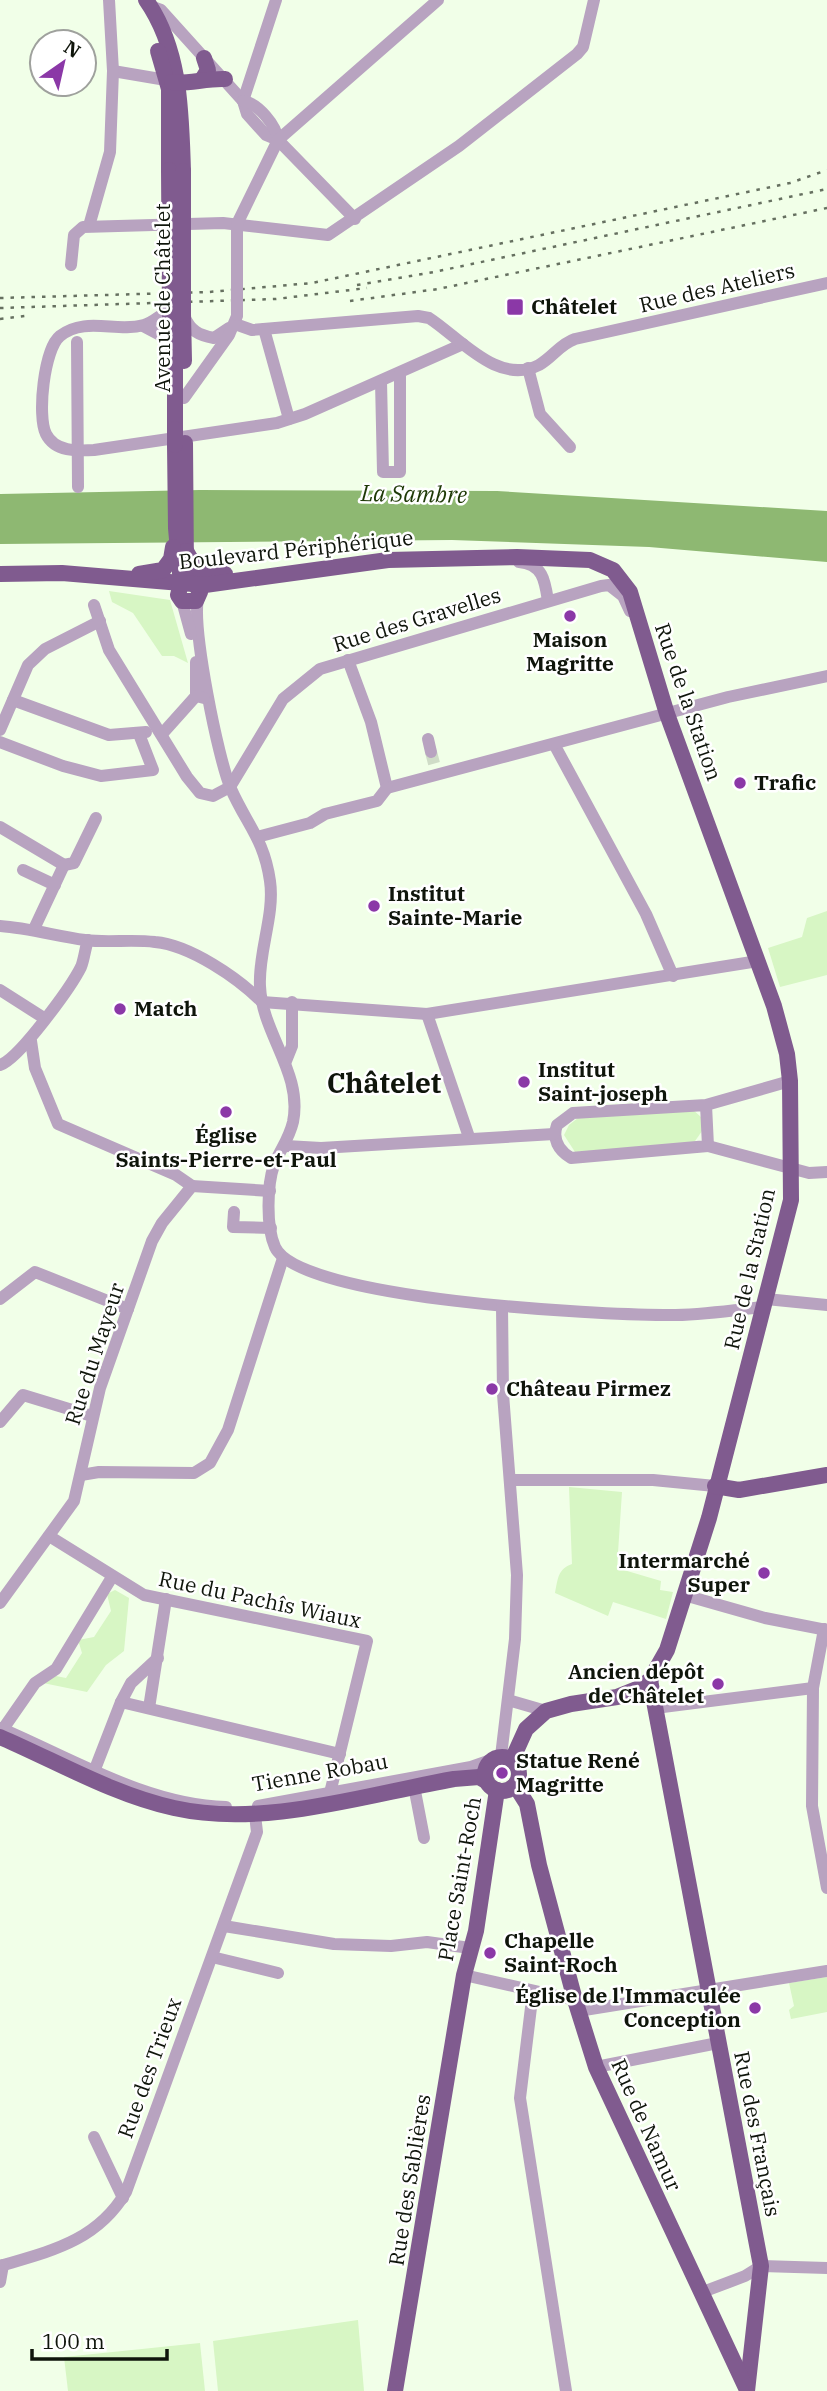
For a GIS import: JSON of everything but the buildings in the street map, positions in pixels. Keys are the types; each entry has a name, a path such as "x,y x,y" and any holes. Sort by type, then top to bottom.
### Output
{"main road":[{"name":"Avenue de Châtelet","path":"145,2 149,20 173,82 176,171 171,311 180,436 179,549"},
{"path":"203,78 208,70 204,58"},
{"path":"173,82 203,78 225,79"},
{"name":"Avenue de Châtelet","path":"171,311 184,398 180,436"},
{"name":"Avenue de Châtelet","path":"180,483 176,527 179,549 188,576 187,593"},
{"path":"91,576 158,573 167,566 179,549 194,566 212,575 388,560"},
{"name":"Boulevard Périphérique","path":"0,574 53,572 187,593 205,585 388,560 590,560 613,570 624,582"},
{"name":"Rue de la Station","path":"624,582 667,714 758,961 788,1054 790,1081 791,1200 765,1303 712,1486 709,1518 667,1650 650,1680"},
{"path":"712,1486 739,1490 827,1475"},
{"path":"709,1518 739,1490"},
{"path":"501,1759 519,1774 515,1785 505,1790 491,1785 485,1770 501,1759 526,1729 546,1711 570,1703 617,1697 650,1680"},
{"name":"Rue des Français","path":"650,1680 761,2266 747,2391"},
{"name":"Tienne Robau","path":"1,1731 155,1803 205,1814 255,1815 472,1777 491,1785"},
{"name":"Place Saint-Roch","path":"464,1975 470,1948 491,1785"},
{"name":"Rue de Namur","path":"515,1785 527,1804 539,1865 576,2005 596,2067 747,2391"},
{"name":"Rue des Sablières","path":"395,2391 464,1975"}],"street":[{"path":"89,226 110,152 113,71 110,0"},
{"path":"243,101 276,0"},
{"path":"184,398 236,320 237,224 278,140 439,0"},
{"path":"71,265 74,235 78,230 89,226 237,224 328,235 459,146 577,54 583,47 594,0"},
{"path":"145,2 161,10 225,79 243,101 247,114 266,135 278,140 355,219"},
{"path":"113,71 173,82"},
{"name":"Rue des Ateliers","path":"527,368 536,366 564,343 575,339 827,283"},
{"path":"236,320 214,338 200,336 171,311 143,326 80,327 63,334 51,348 45,371 43,424 46,435 54,444 76,452 289,419 463,344"},
{"path":"236,320 252,330 418,316 429,318 501,369 527,368 540,414 570,447"},
{"path":"143,326 160,335 174,349"},
{"path":"264,329 265,339 272,349 289,419"},
{"path":"77,342 78,487"},
{"path":"381,381 383,472 400,472 400,373"},
{"path":"382,423 400,424"},
{"path":"498,559 535,566 545,579 548,601"},
{"name":"Rue des Gravelles","path":"230,787 284,699 320,669 609,585 623,596 643,637"},
{"name":"Avenue de Châtelet","path":"187,593 198,674 196,696"},
{"name":"Avenue de Châtelet","path":"187,593 230,787 262,843 271,884 260,985 262,1002"},
{"path":"94,605 109,650 187,777 201,793 213,796 230,787"},
{"path":"0,730 28,665 45,649 100,621"},
{"path":"348,660 371,722 387,789"},
{"path":"257,837 310,823 325,814 377,801 387,789 437,773 729,697 827,676"},
{"path":"13,700 89,730 109,735 159,731 196,696 211,700"},
{"path":"0,742 63,766 101,776 153,770 139,734"},
{"path":"554,744 646,914 673,976"},
{"path":"0,827 64,865 74,863 96,818"},
{"path":"34,929 64,865"},
{"path":"23,870 55,885"},
{"path":"0,926 34,929 88,940 158,942 218,967 241,981 262,1002 276,1047 286,1061 294,1118 286,1146 274,1165 271,1191 271,1228 276,1250 283,1258 316,1273 357,1285 423,1298 502,1306 666,1315 765,1303 827,1305"},
{"path":"0,1065 13,1058 31,1041 44,1018 81,967 88,940"},
{"path":"262,1002 292,1002 427,1014 758,961"},
{"path":"0,990 44,1018"},
{"path":"286,1061 292,1046 292,1002"},
{"path":"427,1014 469,1137"},
{"path":"31,1041 35,1068 58,1124 176,1175 192,1186 271,1191"},
{"path":"790,1081 706,1105 573,1113 561,1120 554,1134 557,1146 571,1158 708,1146 810,1173 827,1171"},
{"path":"706,1105 708,1146"},
{"path":"286,1146 321,1148 469,1137 554,1134"},
{"name":"Rue du Mayeur","path":"0,1603 74,1501 92,1416 156,1231 192,1186"},
{"path":"234,1212 233,1227 271,1228"},
{"path":"81,1475 99,1472 194,1473 210,1463 228,1430 283,1258"},
{"path":"0,1299 36,1272 128,1309"},
{"path":"501,1759 517,1575 503,1394 502,1306"},
{"path":"0,1422 23,1395 92,1416"},
{"path":"510,1480 653,1480 712,1486"},
{"name":"Rue du Pachîs Wiaux","path":"49,1536 144,1595 367,1641 330,1793"},
{"path":"1,1731 35,1683 56,1669 112,1577"},
{"path":"684,1595 765,1618 825,1629 814,1688 812,1806 827,1888"},
{"path":"149,1708 166,1599"},
{"path":"95,1769 131,1683 158,1658"},
{"path":"655,1708 814,1688"},
{"path":"508,1700 546,1711"},
{"path":"121,1702 340,1755"},
{"name":"Tienne Robau","path":"1,1731 165,1797 219,1806 256,1806 471,1767 501,1759"},
{"path":"414,1786 424,1838"},
{"name":"Rue des Trieux","path":"1,2265 62,2246 88,2234 112,2215 123,2198 257,1832 255,1815"},
{"path":"224,1926 334,1944 391,1946 427,1942 470,1948"},
{"path":"212,1957 278,1973"},
{"path":"464,1975 533,1991 576,2005 709,1991 827,1971"},
{"path":"533,1991 520,2098 566,2391"},
{"path":"596,2067 718,2043"},
{"path":"94,2137 123,2198"},
{"path":"0,2282 1,2265"},
{"path":"700,2293 745,2276 761,2266 827,2268"}],"shaded area":[{"path":"109,591 170,600 188,663 174,656 162,656 133,613 112,602"},
{"path":"827,911 827,975 780,987 768,948 802,937 807,918"},
{"path":"692,1109 701,1117 702,1131 693,1144 575,1152 564,1135 569,1125 578,1118"},
{"path":"569,1487 622,1492 617,1568 661,1581 660,1590 673,1592 666,1619 613,1602 608,1616 555,1593 561,1571 572,1564"},
{"path":"115,1590 129,1598 124,1651 106,1665 87,1692 43,1683 51,1675 66,1678 82,1653 78,1640 94,1637 111,1611 107,1594"},
{"path":"827,1977 827,2012 791,2019 789,2010 794,2006 789,1983"},
{"path":"358,2320 364,2391 218,2391 213,2341"},
{"path":"200,2343 205,2391 68,2391 64,2357"}],"water":[{"name":"La Sambre","path":"200,490 497,491 827,511 827,562 649,547 452,540 0,544 0,494"}],"tunnel":[{"path":"431,752 436,771"}],"railway":[{"path":"0,298 209,292 312,283 790,183 827,170"},
{"path":"357,285 434,272 827,189"},
{"path":"350,301 438,289 827,208"},
{"path":"0,308 276,299 367,288"},
{"path":"0,319 25,316"}],"place":[{"name":"Châtelet","path":"515,307"},
{"name":"Maison Magritte","path":"570,616"},
{"name":"Trafic","path":"740,783"},
{"name":"Institut Sainte-Marie","path":"374,906"},
{"name":"Match","path":"120,1009"},
{"name":"Institut Saint-joseph","path":"524,1082"},
{"name":"Église Saints-Pierre-et-Paul","path":"226,1112"},
{"name":"Château Pirmez","path":"492,1389"},
{"name":"Intermarché Super","path":"764,1573"},
{"name":"Ancien dépôt de Châtelet","path":"718,1684"},
{"name":"Statue René Magritte","path":"502,1773"},
{"name":"Chapelle Saint-Roch","path":"490,1953"},
{"name":"Église de l'Immaculée Conception","path":"755,2008"}],"district":[{"name":"Châtelet","path":"384,1083"}]}
